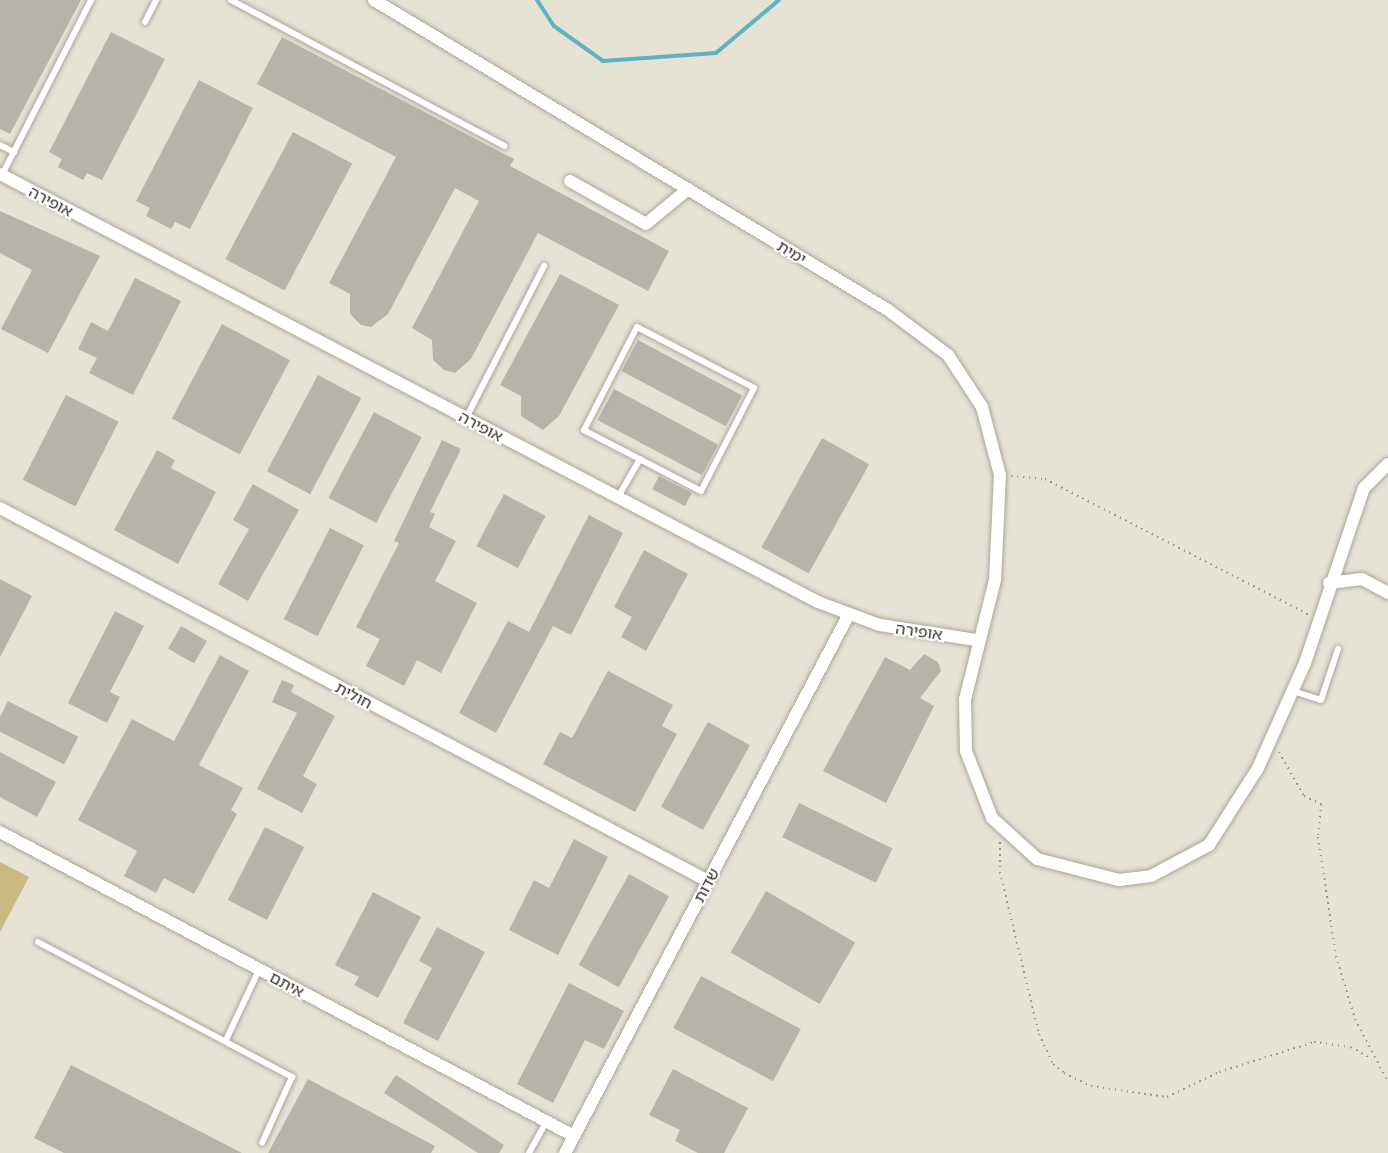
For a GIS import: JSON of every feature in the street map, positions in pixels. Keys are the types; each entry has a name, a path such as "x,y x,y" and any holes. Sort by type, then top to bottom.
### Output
{"street":[{"name":"ימית","path":"374,0 888,310 948,355 982,407 1000,475 995,580 976,640 964,699 966,751 975,784 992,818 1014,843 1061,869 1119,880 1151,876 1181,863 1209,845 1232,815 1268,746 1293,691 1364,488 1388,464"},
{"name":"אופירה","path":"1,175 848,616 976,640"},
{"path":"570,181 646,224 688,189"},
{"name":"חולית","path":"0,508 708,881"},
{"path":"1329,583 1362,579 1388,592"},
{"name":"שדות","path":"565,1153 848,616"},
{"name":"איתם","path":"0,832 574,1136"}],"lane":[{"path":"1,175 91,0"},
{"path":"145,22 156,0"},
{"path":"231,0 505,146"},
{"path":"0,145 14,152"},
{"path":"466,418 544,266"},
{"path":"637,327 754,388 701,491 640,459 584,430 637,327"},
{"path":"618,498 640,459"},
{"path":"1293,691 1321,700 1338,649"},
{"path":"38,942 292,1077 262,1143"},
{"path":"226,1040 260,970"},
{"path":"529,1153 546,1122"}],"path":[{"path":"1000,475 1045,479 1143,534 1228,569 1318,619"},
{"path":"1268,746 1279,752 1304,796 1321,804 1318,837 1336,956 1372,1059 1388,1082"},
{"path":"1000,838 1000,872 1039,1034 1064,1073 1092,1086 1167,1097 1219,1072 1314,1042 1351,1047 1372,1059"}],"shaded area":[{"path":"0,862 29,877 0,932"}],"building":[{"path":"0,0 81,0 10,134 0,129"},
{"path":"111,32 165,59 102,180 87,173 83,180 58,167 62,159 49,152"},
{"path":"282,37 514,159 510,166 669,251 648,291 538,233 471,359 455,373 444,370 433,360 432,340 412,328 479,201 455,188 388,314 371,327 361,325 350,314 350,294 329,283 396,157 257,84"},
{"path":"199,80 253,108 190,229 175,222 171,229 146,216 150,208 136,201"},
{"path":"293,132 352,163 285,291 225,259"},
{"path":"0,211 100,256 48,353 1,329 32,270 0,253"},
{"path":"560,274 619,305 559,416 543,430 521,416 521,396 500,385"},
{"path":"135,278 181,301 133,395 89,373 97,358 78,349 91,322 108,331"},
{"path":"222,324 290,360 240,455 172,418"},
{"path":"638,340 742,395 726,426 622,371"},
{"path":"318,375 361,398 310,494 267,471"},
{"path":"614,389 718,444 702,475 598,420"},
{"path":"66,395 119,422 75,506 23,480"},
{"path":"374,412 422,437 376,523 328,498"},
{"path":"822,438 869,464 809,574 761,547"},
{"path":"442,440 461,449 430,512 435,514 429,527 456,541 435,581 477,603 441,673 417,660 404,686 366,666 380,639 356,627 399,543 394,541"},
{"path":"157,450 175,460 171,468 216,492 178,564 114,530"},
{"path":"659,476 692,493 685,506 652,489"},
{"path":"253,484 299,510 248,601 218,584 249,529 233,520"},
{"path":"504,494 545,516 518,568 476,546"},
{"path":"589,515 623,533 571,635 553,626 496,733 459,713 508,621 529,632"},
{"path":"330,528 364,545 318,636 284,619"},
{"path":"644,550 688,574 646,651 621,637 632,617 614,607"},
{"path":"0,579 32,596 0,657"},
{"path":"115,611 144,626 110,692 120,697 107,723 68,703"},
{"path":"181,626 207,641 194,664 168,649"},
{"path":"924,654 938,662 941,671 920,698 934,706 886,803 823,771 885,657 910,670"},
{"path":"220,655 249,671 199,765 243,788 231,810 237,814 194,894 164,878 156,893 124,876 137,851 78,820 132,719 174,741"},
{"path":"608,671 673,705 662,726 677,734 635,812 543,764 560,732 572,738"},
{"path":"282,680 294,685 291,692 335,716 303,776 317,784 302,813 257,789 297,713 272,702"},
{"path":"8,701 78,737 64,764 0,732 0,717"},
{"path":"708,722 750,745 703,830 661,807"},
{"path":"0,752 56,782 37,817 0,797"},
{"path":"799,803 892,849 876,883 782,837"},
{"path":"265,827 304,847 267,920 228,900"},
{"path":"574,839 608,857 558,955 509,930 534,880 549,888"},
{"path":"629,874 669,896 619,987 579,965"},
{"path":"766,891 855,942 820,1004 730,952"},
{"path":"373,892 421,917 378,998 354,985 359,977 335,965"},
{"path":"437,927 485,952 438,1041 403,1023 432,968 419,961"},
{"path":"701,976 801,1029 773,1081 673,1028"},
{"path":"569,983 624,1011 604,1049 585,1040 553,1103 517,1084"},
{"path":"71,1065 242,1153 64,1153 34,1138"},
{"path":"673,1069 748,1108 724,1153 698,1153 675,1141 680,1130 649,1115"},
{"path":"396,1075 504,1145 499,1153 478,1153 384,1093"},
{"path":"308,1079 435,1146 431,1153 268,1153"}],"waterway":[{"path":"537,0 554,26 603,61 716,53 779,0"}]}
